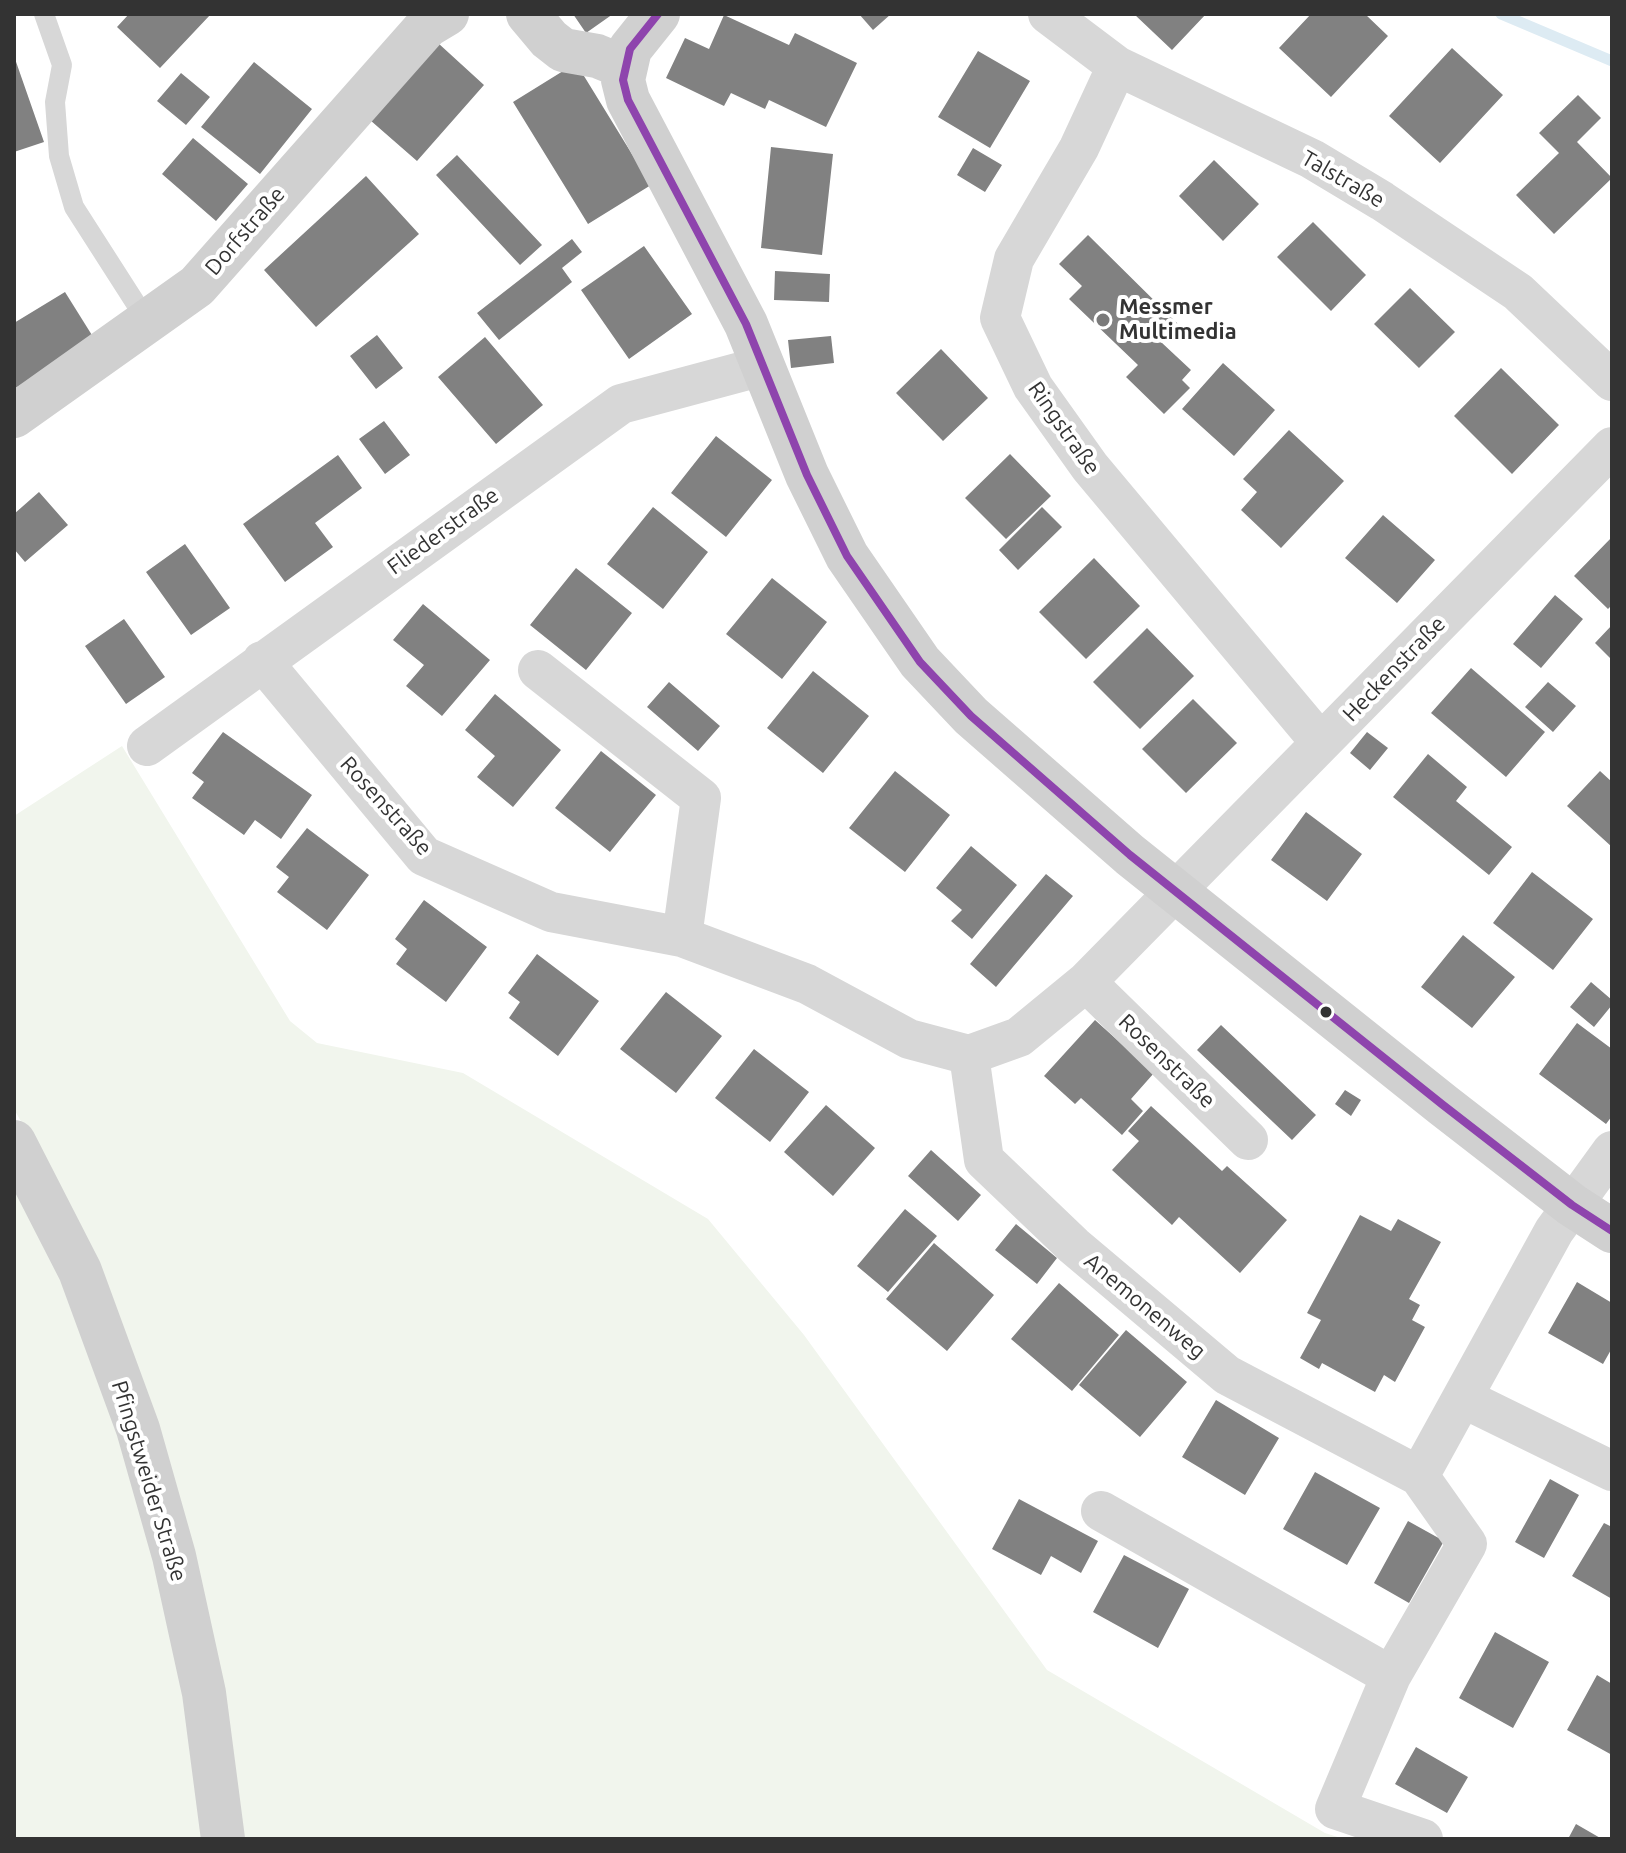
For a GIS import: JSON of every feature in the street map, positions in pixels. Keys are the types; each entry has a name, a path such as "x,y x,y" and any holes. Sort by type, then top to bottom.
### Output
{"street":[{"name":"Dorfstraße","path":"14,416 197,286 427,26 447,14"},
{"path":"528,14 563,50 597,56 624,67"},
{"path":"658,14 630,49 624,67 628,100 746,324 807,475 847,556 920,662 971,716 1045,783 1173,889 1572,1205 1612,1231"},
{"name":"Talstraße","path":"1048,14 1117,66 1312,159 1382,201 1518,292 1612,381"},
{"name":"Ringstraße","path":"1117,66 1079,148 1014,259 1000,318 1033,387 1090,467 1321,743"},
{"name":"Fliederstraße","path":"147,746 621,404 763,366"},
{"name":"Heckenstraße","path":"1173,889 1612,447"},
{"name":"Rosenstraße","path":"262,661 424,856 551,912 682,937 807,984 909,1039 969,1055"},
{"path":"538,670 701,798 682,937"},
{"path":"969,1055 1019,1037 1086,982 1173,889"},
{"name":"Rosenstraße","path":"1086,982 1248,1140"},
{"name":"Anemonenweg","path":"969,1055 984,1160 1074,1246 1227,1375 1419,1476 1467,1544 1391,1676 1335,1809 1423,1839"},
{"name":"Pfingstweider Straße","path":"14,1142 80,1271 138,1429 174,1556 204,1693 223,1839"},
{"path":"1419,1476 1554,1231 1612,1151"},
{"path":"1463,1398 1612,1471"},
{"path":"1101,1511 1391,1676"}],"lane":[{"path":"44,14 62,65 56,118 59,156 74,207 147,321"}],"shaded area":[{"path":"122,746 290,1021 317,1043 463,1073 708,1219 804,1335 1047,1670 1325,1833 1344,1839 240,1839 93,1249 14,1109 14,816"},
{"path":"14,1180 51,1247 100,1368 155,1549 211,1839 14,1839"}],"building":[{"path":"129,14 211,14 160,68 117,27"},
{"path":"573,14 613,14 586,33"},
{"path":"859,14 891,14 873,30"},
{"path":"1134,14 1206,14 1172,50"},
{"path":"1311,14 1365,14 1388,36 1331,97 1279,48"},
{"path":"724,15 789,45 795,33 857,63 826,127 769,100 765,109 731,93 724,106 666,78 685,38 709,49"},
{"path":"438,43 484,85 417,161 370,120"},
{"path":"1452,48 1503,95 1440,163 1389,116"},
{"path":"978,51 1030,81 990,148 938,117"},
{"path":"14,56 44,142 14,152"},
{"path":"254,62 312,109 260,174 201,127"},
{"path":"576,63 651,185 588,224 513,102"},
{"path":"181,73 210,97 186,125 157,101"},
{"path":"1578,95 1601,118 1577,142 1612,178 1554,234 1516,195 1559,153 1539,133"},
{"path":"193,138 248,184 216,221 162,174"},
{"path":"771,147 833,154 822,255 761,248"},
{"path":"973,148 1002,165 985,192 957,175"},
{"path":"457,155 542,245 520,265 436,175"},
{"path":"1214,160 1259,204 1223,241 1179,196"},
{"path":"366,176 419,234 316,327 264,270"},
{"path":"1313,222 1366,275 1331,311 1277,257"},
{"path":"1088,235 1178,324 1161,342 1191,370 1182,380 1190,388 1164,414 1126,377 1138,365 1069,299 1082,286 1059,264"},
{"path":"572,239 582,252 562,268 572,282 499,340 477,313"},
{"path":"644,246 692,314 629,359 581,290"},
{"path":"775,271 830,274 829,302 774,300"},
{"path":"1410,288 1455,332 1419,368 1374,324"},
{"path":"65,292 95,340 14,389 14,323"},
{"path":"377,335 403,368 376,389 350,356"},
{"path":"831,336 834,363 791,368 788,340"},
{"path":"485,337 543,405 496,444 438,377"},
{"path":"941,349 988,398 943,441 896,393"},
{"path":"1223,363 1275,410 1234,456 1182,409"},
{"path":"1501,368 1559,425 1512,474 1454,416"},
{"path":"384,421 410,455 385,474 359,439"},
{"path":"1289,430 1344,481 1281,548 1241,510 1257,492 1243,479"},
{"path":"716,436 772,480 726,537 671,493"},
{"path":"1010,454 1051,496 1006,539 965,498"},
{"path":"338,455 362,488 315,523 333,547 285,582 243,524"},
{"path":"39,492 68,525 25,562 14,549 14,514"},
{"path":"653,507 708,552 663,609 607,564"},
{"path":"1042,507 1062,527 1018,570 999,550"},
{"path":"1383,515 1435,560 1397,603 1345,558"},
{"path":"1612,537 1612,605 1608,609 1574,576"},
{"path":"185,544 230,608 191,635 146,572"},
{"path":"1094,558 1140,606 1086,659 1039,612"},
{"path":"576,568 632,613 586,670 530,625"},
{"path":"772,578 827,622 782,679 726,634"},
{"path":"1555,595 1583,619 1541,668 1513,644"},
{"path":"423,604 490,660 442,716 406,686 424,665 393,640"},
{"path":"124,619 165,677 126,704 85,646"},
{"path":"1612,625 1612,660 1595,643"},
{"path":"1147,628 1194,676 1140,729 1093,682"},
{"path":"1471,668 1545,732 1506,777 1431,713"},
{"path":"813,671 869,716 823,773 767,728"},
{"path":"669,682 720,726 698,751 647,707"},
{"path":"1548,682 1576,706 1553,732 1525,707"},
{"path":"495,694 561,750 513,807 477,777 495,756 465,730"},
{"path":"1193,699 1237,743 1186,793 1142,749"},
{"path":"223,732 312,795 281,839 255,820 244,835 192,798 204,782 192,773"},
{"path":"1367,732 1388,748 1370,770 1350,753"},
{"path":"601,751 656,795 610,852 555,808"},
{"path":"1428,754 1467,787 1456,801 1512,847 1489,875 1393,797"},
{"path":"895,771 950,815 905,872 849,828"},
{"path":"1600,771 1612,782 1612,847 1567,806"},
{"path":"1306,812 1362,854 1327,901 1271,860"},
{"path":"307,828 369,875 327,930 277,892 289,877 276,867"},
{"path":"971,846 1017,885 972,939 951,921 962,910 936,888"},
{"path":"1532,872 1593,919 1553,970 1493,923"},
{"path":"1046,874 1073,896 996,987 970,964"},
{"path":"424,900 487,947 446,1002 396,964 407,949 395,939"},
{"path":"1463,935 1515,977 1472,1028 1421,987"},
{"path":"537,954 599,1001 558,1056 509,1018 520,1002 508,993"},
{"path":"1591,982 1612,1000 1612,1005 1594,1027 1570,1007"},
{"path":"666,992 722,1036 676,1093 620,1049"},
{"path":"1095,1020 1154,1073 1131,1099 1143,1111 1122,1135 1081,1098 1075,1104 1044,1076"},
{"path":"1577,1023 1612,1049 1612,1116 1606,1124 1539,1074"},
{"path":"1221,1025 1316,1115 1292,1140 1197,1050"},
{"path":"754,1049 809,1092 770,1142 715,1098"},
{"path":"1345,1090 1361,1100 1351,1116 1335,1104"},
{"path":"826,1105 875,1148 833,1196 784,1152"},
{"path":"1151,1106 1222,1171 1227,1166 1287,1220 1240,1273 1179,1217 1172,1225 1112,1170 1139,1141 1128,1131"},
{"path":"931,1150 981,1195 958,1221 908,1176"},
{"path":"905,1209 937,1236 888,1292 857,1266"},
{"path":"1360,1215 1391,1231 1398,1219 1441,1242 1409,1299 1420,1305 1412,1320 1425,1327 1395,1382 1384,1375 1375,1392 1322,1363 1319,1369 1300,1358 1321,1320 1307,1313"},
{"path":"1016,1224 1057,1258 1037,1284 995,1250"},
{"path":"934,1243 994,1295 947,1351 886,1299"},
{"path":"1577,1282 1612,1303 1612,1348 1603,1364 1548,1333"},
{"path":"1059,1283 1119,1335 1072,1391 1011,1339"},
{"path":"1126,1330 1187,1382 1140,1437 1079,1385"},
{"path":"1216,1400 1279,1438 1245,1495 1182,1457"},
{"path":"1315,1472 1380,1508 1347,1565 1283,1529"},
{"path":"1550,1479 1579,1495 1544,1558 1515,1542"},
{"path":"1019,1499 1098,1541 1081,1573 1051,1556 1041,1575 992,1549"},
{"path":"1408,1521 1444,1541 1409,1603 1374,1583"},
{"path":"1604,1523 1612,1527 1612,1599 1572,1576"},
{"path":"1124,1555 1189,1589 1158,1648 1093,1612"},
{"path":"1495,1632 1549,1662 1513,1728 1459,1698"},
{"path":"1597,1675 1612,1684 1612,1755 1567,1730"},
{"path":"1416,1747 1468,1777 1447,1813 1395,1784"},
{"path":"1576,1824 1602,1839 1568,1839"}],"waterway":[{"path":"1501,14 1612,61"}],"transit line":[{"path":"658,14 630,49 623,80 628,100 746,324 807,475 847,556 920,662 971,716 1130,855 1443,1105 1572,1205 1612,1231"}],"place":[{"name":"Messmer Multimedia","path":"1103,320"}]}
